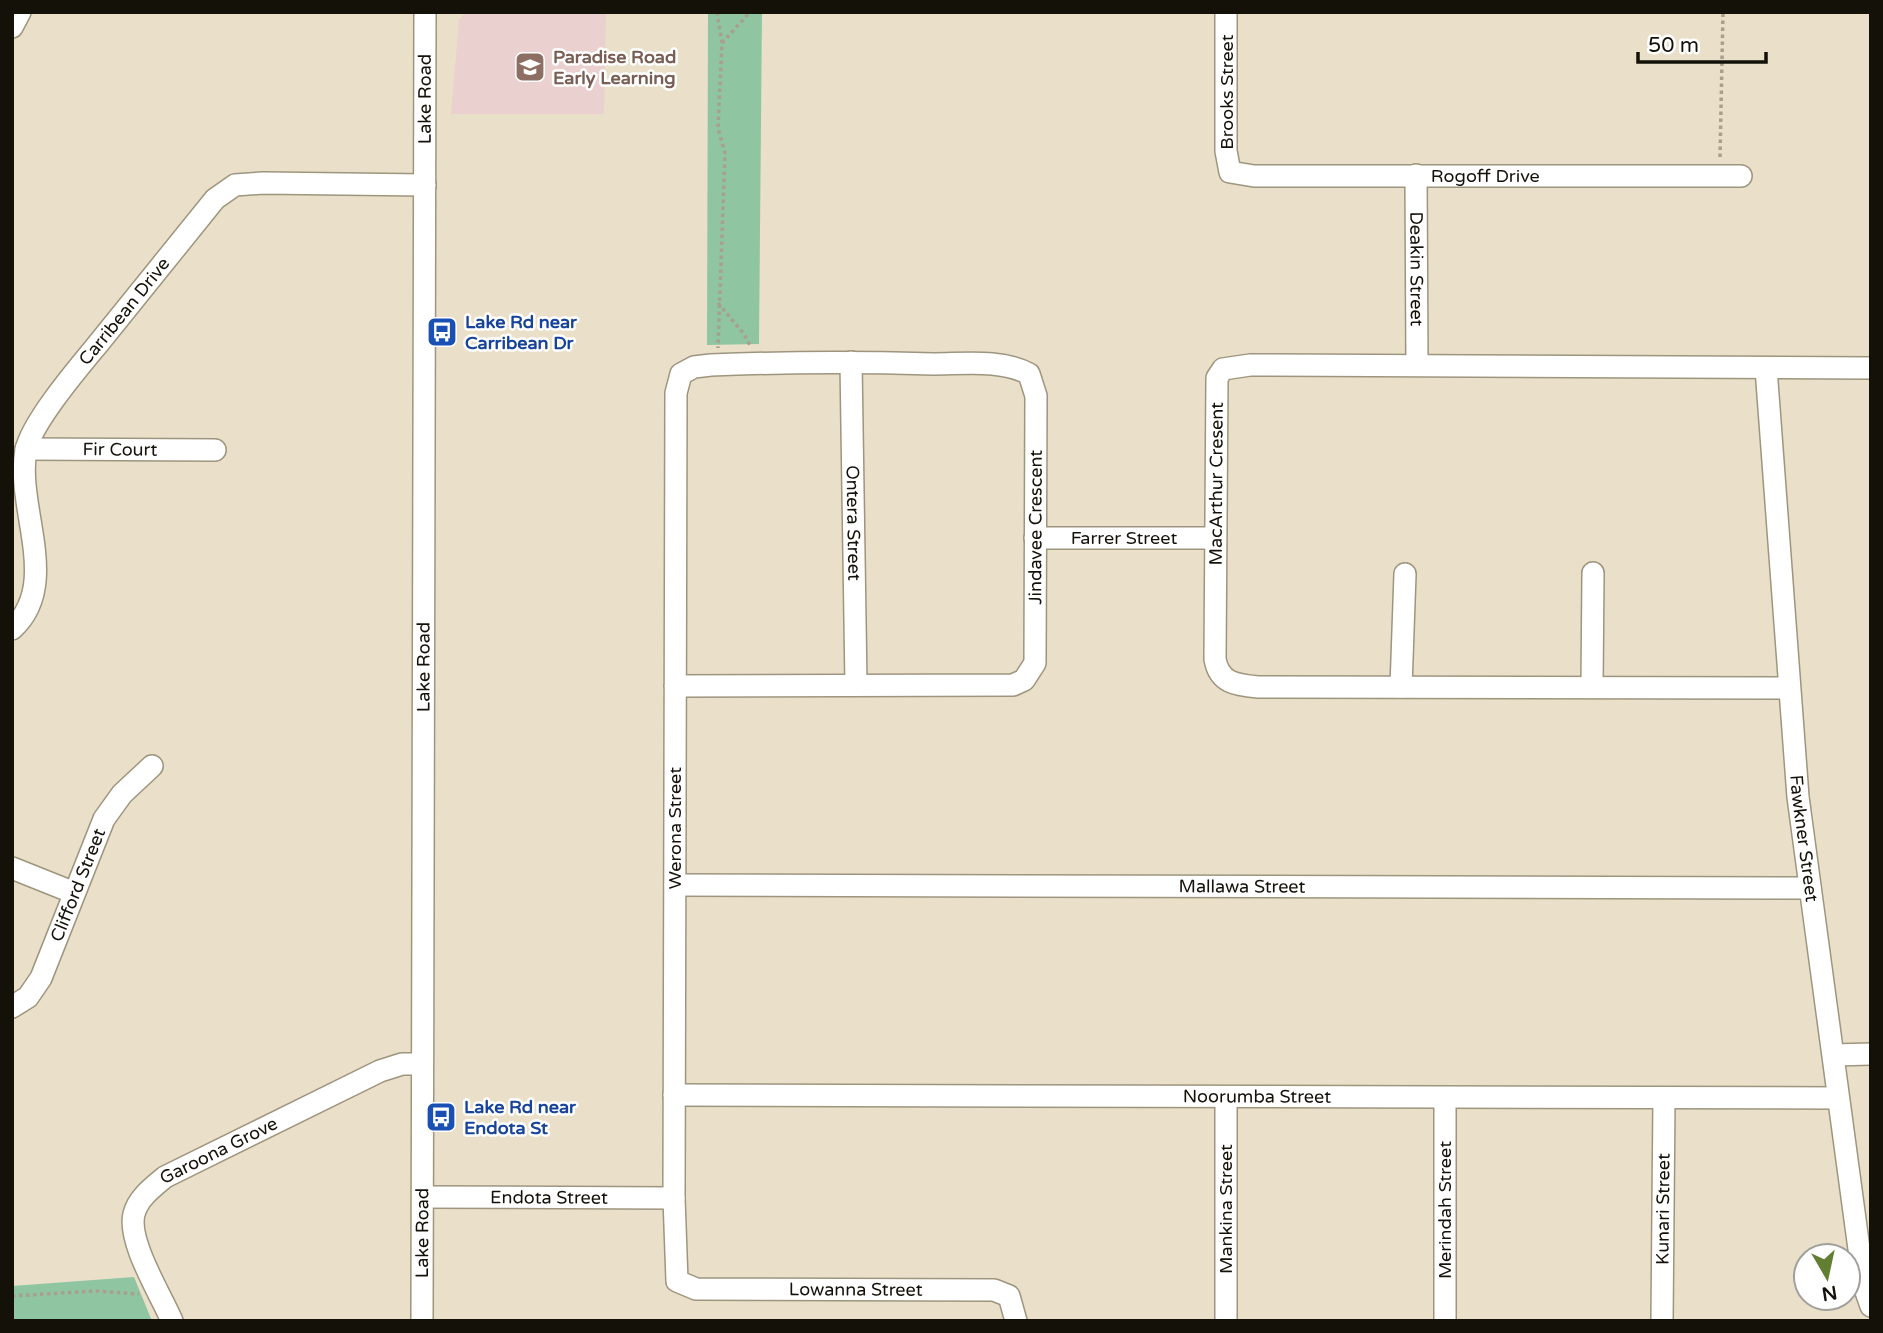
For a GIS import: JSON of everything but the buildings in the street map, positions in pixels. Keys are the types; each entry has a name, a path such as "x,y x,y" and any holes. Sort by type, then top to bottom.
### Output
{"street":[{"path":"12,27 20,12"},
{"name":"Lake Road","path":"422,1321 425,12"},
{"name":"Brooks Street","path":"1226,12 1226,151 1230,172"},
{"name":"Rogoff Drive","path":"1230,172 1254,176 1741,176"},
{"name":"Deakin Street","path":"1416,175 1417,365"},
{"name":"Carribean Drive","path":"26,449 56,396 215,199 235,185 425,185"},
{"name":"Jindavee Crescent","path":"675,686 1013,685 1024,680 1035,663 1036,396 1029,374 1014,366 851,362 711,365 694,367 681,374"},
{"name":"Ontera Street","path":"851,362 856,685"},
{"name":"MacArthur Cresent","path":"1787,688 1258,687 1240,685 1221,677 1215,659 1217,378 1223,369 1250,365 1871,368"},
{"name":"Fawkner Street","path":"1766,368 1787,688 1838,1098 1870,1305"},
{"name":"Werona Street","path":"677,1281 674,1272 676,393 681,374"},
{"path":"12,629 32,606 36,582 26,478 26,449"},
{"name":"Fir Court","path":"26,449 215,450"},
{"name":"Farrer Street","path":"1035,538 1214,538"},
{"path":"1592,687 1593,573"},
{"path":"1401,687 1405,574"},
{"name":"Clifford Street","path":"12,1007 29,997 41,978 72,892 104,819 122,794 152,766"},
{"path":"12,868 72,892"},
{"name":"Mallawa Street","path":"675,885 1810,888"},
{"path":"1834,1055 1871,1054"},
{"name":"Garoona Grove","path":"172,1321 136,1242 134,1214 146,1193 165,1177 380,1071 402,1064 421,1064"},
{"name":"Noorumba Street","path":"674,1095 1838,1098"},
{"name":"Mankina Street","path":"1226,1098 1226,1321"},
{"name":"Kunari Street","path":"1662,1321 1664,1098"},
{"name":"Merindah Street","path":"1444,1321 1445,1099"},
{"name":"Endota Street","path":"423,1197 674,1198"},
{"name":"Lowanna Street","path":"677,1281 696,1289 994,1290 1009,1296 1016,1321"}],"path":[{"path":"716,12 722,43 718,128 724,153 718,303 719,349"},
{"path":"722,43 750,12"},
{"path":"1719,159 1723,12"},
{"path":"718,303 744,334 752,349"},
{"path":"12,1296 95,1290 137,1294 159,1292"}],"shaded area":[{"name":"Paradise Road Early Learning","path":"606,12 604,114 451,114 459,20 465,13"}],"green space":[{"path":"708,12 762,12 759,344 707,345"},
{"path":"134,1277 152,1321 12,1321 12,1286"}],"place":[{"name":"Paradise Road Early Learning","path":"530,67"},
{"name":"Lake Rd near Carribean Dr","path":"442,332"},
{"name":"Lake Rd near Endota St","path":"441,1117"}]}
